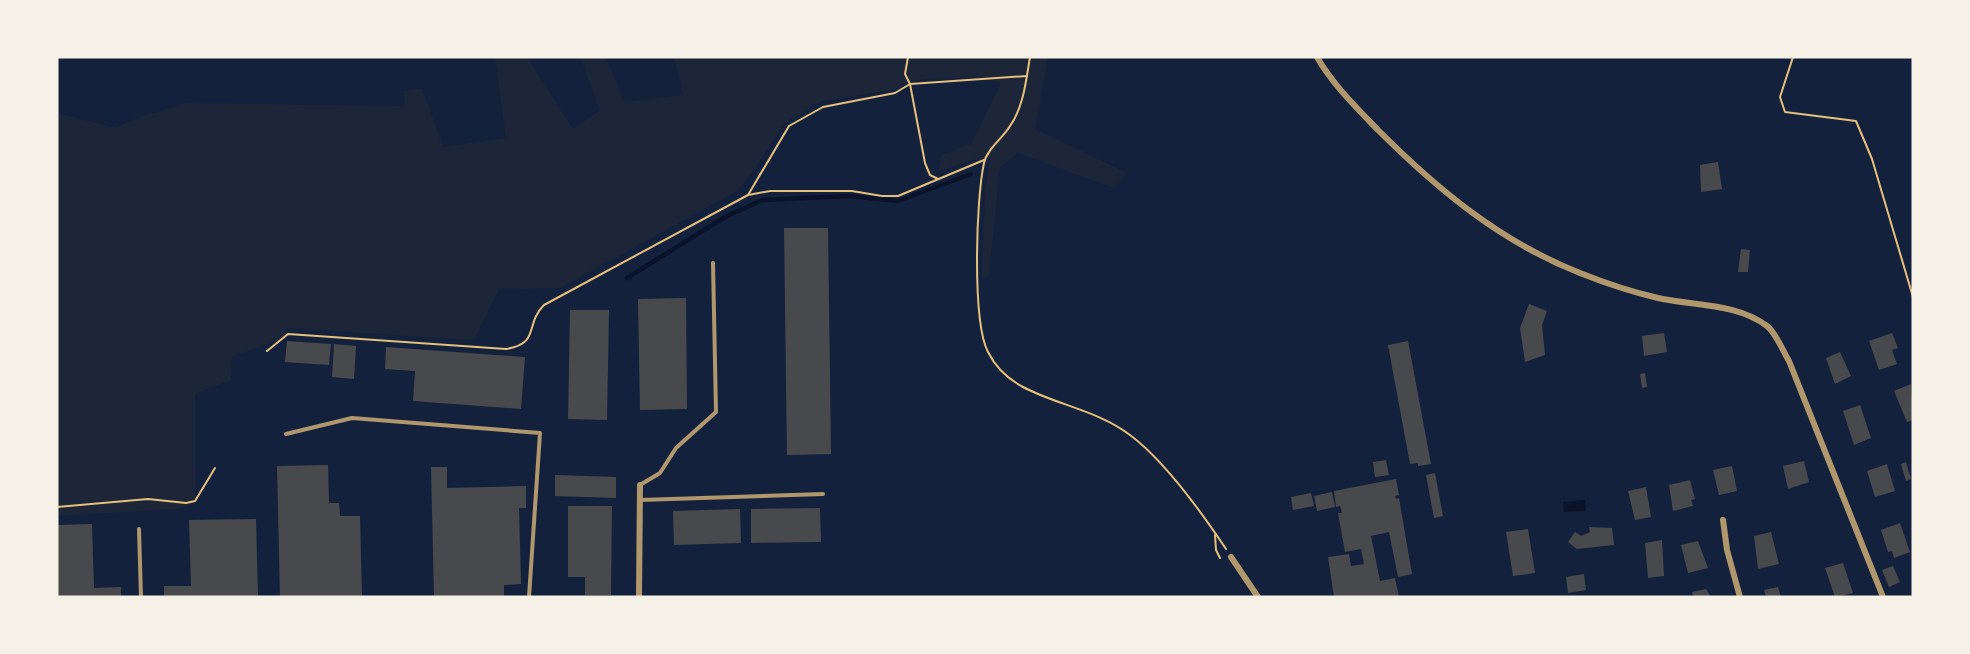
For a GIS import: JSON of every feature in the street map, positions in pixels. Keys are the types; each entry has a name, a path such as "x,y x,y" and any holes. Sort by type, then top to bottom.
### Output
{"street":[{"path":"1317,57 1343,94 1416,168 1460,205 1514,242 1579,273 1660,298 1713,305 1741,314 1768,327 1789,361 1883,597"},
{"path":"639,597 640,485"},
{"path":"1723,520 1727,550 1740,597"},
{"path":"1231,557 1258,597"}],"lane":[{"path":"640,485 660,473 676,448 716,412 713,263"},
{"path":"286,434 352,418 540,433 529,597"},
{"path":"640,500 824,494"},
{"path":"139,529 141,597"}],"path":[{"path":"908,57 905,74 910,84 925,163 930,175 939,179"},
{"path":"267,351 288,334 506,349 523,346 530,339 534,315 544,305 748,195 770,191 852,191 882,196 898,195 984,160 1011,125 1023,97 1030,57"},
{"path":"1793,57 1780,97 1785,112 1856,121 1872,159 1913,297"},
{"path":"748,195 789,126 823,107 895,93 910,84 1027,76"},
{"path":"984,160 980,192 977,304 981,331 988,352 1004,375 1021,386 1057,403 1100,417 1131,435 1203,515 1231,557"},
{"path":"57,507 148,499 186,503 195,501 215,468"}],"shaded area":[{"path":"495,57 527,57 573,129 600,110 580,57 606,57 624,102 683,95 674,57 1048,57 1035,129 1127,173 1114,188 1018,153 1000,168 989,276 982,278 985,193 990,158 975,159 939,171 941,155 971,144 1001,83 976,77 927,79 907,82 892,90 822,101 784,123 754,170 737,191 560,288 499,289 474,340 287,328 283,339 232,356 231,380 195,394 195,504 177,509 57,516 57,113 116,128 137,118 187,103 405,106 404,91 422,88 443,147 506,138"},
{"path":"1585,500 1586,511 1564,512 1563,502"}],"building":[{"path":"1718,162 1722,189 1701,192 1700,165"},
{"path":"784,228 828,228 831,454 787,455"},
{"path":"1741,249 1750,250 1748,272 1738,272"},
{"path":"686,298 687,409 640,410 638,299"},
{"path":"1529,304 1547,311 1542,325 1545,355 1525,362 1520,328"},
{"path":"570,310 609,310 607,420 568,419"},
{"path":"1664,333 1667,352 1644,356 1642,336"},
{"path":"1892,333 1898,348 1892,350 1897,364 1879,370 1869,341"},
{"path":"287,341 331,344 329,365 285,362"},
{"path":"1408,341 1431,464 1418,466 1418,463 1410,464 1388,345"},
{"path":"334,344 356,346 354,379 332,377"},
{"path":"386,347 525,357 521,409 413,401 415,371 385,369"},
{"path":"1840,352 1851,376 1835,384 1826,358"},
{"path":"1645,373 1647,387 1642,388 1640,374"},
{"path":"1911,384 1913,420 1907,422 1894,391"},
{"path":"1860,405 1871,438 1854,445 1843,411"},
{"path":"1386,460 1389,475 1375,477 1373,462"},
{"path":"1804,461 1809,482 1788,489 1783,466"},
{"path":"1906,462 1911,479 1906,481 1901,464"},
{"path":"1887,464 1895,491 1875,497 1867,471"},
{"path":"328,465 329,503 339,503 340,516 360,516 362,597 280,597 277,466"},
{"path":"1732,466 1737,491 1719,495 1713,470"},
{"path":"431,467 447,467 447,488 526,486 526,508 519,508 521,584 504,585 504,597 434,597"},
{"path":"1435,473 1443,516 1434,518 1426,475"},
{"path":"555,475 616,477 616,498 555,496"},
{"path":"1396,479 1399,495 1395,496 1396,499 1399,498 1412,574 1398,577 1389,532 1371,536 1380,581 1395,578 1399,597 1334,597 1328,557 1349,554 1351,566 1364,564 1361,549 1345,552 1338,513 1342,513 1340,506 1336,507 1334,491"},
{"path":"1690,480 1695,499 1691,500 1693,506 1673,511 1669,485"},
{"path":"1646,487 1651,517 1635,520 1628,491"},
{"path":"1332,492 1335,507 1317,511 1314,496"},
{"path":"1311,493 1314,506 1293,510 1291,497"},
{"path":"568,506 612,506 611,595 585,595 585,577 568,577"},
{"path":"820,508 821,542 751,543 751,509"},
{"path":"740,509 741,543 674,545 673,511"},
{"path":"256,519 258,597 164,597 164,586 191,586 189,520"},
{"path":"1900,523 1910,552 1894,558 1892,551 1888,552 1881,530"},
{"path":"92,524 94,588 121,587 121,597 57,597 57,525"},
{"path":"1589,527 1612,528 1614,545 1577,549 1568,542 1575,532 1581,536 1590,532"},
{"path":"1528,529 1535,573 1513,576 1506,532"},
{"path":"1771,532 1779,564 1758,569 1754,536"},
{"path":"1662,540 1664,576 1648,578 1645,543"},
{"path":"1698,541 1708,568 1688,573 1681,545"},
{"path":"1843,563 1853,593 1835,597 1825,568"},
{"path":"1893,566 1900,582 1889,587 1882,570"},
{"path":"1584,574 1586,590 1568,593 1566,577"},
{"path":"1778,587 1781,597 1766,597 1764,590"},
{"path":"1706,589 1711,597 1693,597 1692,592"}],"waterway":[{"path":"627,278 725,217 762,200 849,196 898,201 971,174"}]}
